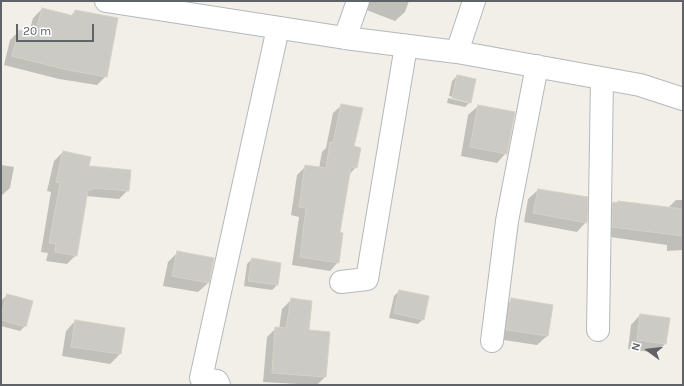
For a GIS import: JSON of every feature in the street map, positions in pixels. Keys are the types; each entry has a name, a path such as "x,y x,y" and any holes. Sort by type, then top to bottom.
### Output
{"street":[{"path":"106,1 345,38 457,52 602,79 640,84 683,99"},
{"path":"345,38 358,1"},
{"path":"457,52 474,1"},
{"path":"219,385 217,382 201,378 278,28"},
{"path":"341,282 367,279 406,46"},
{"path":"492,340 507,221 537,66"},
{"path":"598,330 602,79"}],"building":[{"path":"42,8 74,16 75,10 118,18 107,77 68,70 12,56 19,30 35,34"},
{"path":"457,75 476,79 471,103 452,98"},
{"path":"341,104 363,108 354,146 361,148 357,168 351,167 340,232 343,233 339,263 300,257 306,208 299,207 305,165 326,168 330,142 333,143"},
{"path":"478,105 515,112 507,154 470,147"},
{"path":"63,151 91,157 89,166 131,170 129,191 92,188 92,190 88,190 77,256 55,252 56,244 49,243 60,183 56,182"},
{"path":"538,189 588,197 587,223 533,213"},
{"path":"618,201 683,209 683,236 612,227 613,202 618,203"},
{"path":"177,251 214,258 209,283 172,276"},
{"path":"252,258 281,263 278,285 248,281"},
{"path":"399,290 429,296 424,320 394,313"},
{"path":"7,294 33,301 26,327 1,320"},
{"path":"291,298 312,301 309,330 330,332 326,377 272,373 275,327 286,328"},
{"path":"511,298 553,305 548,336 506,330"},
{"path":"640,314 670,318 666,344 637,340"},
{"path":"75,320 125,328 121,354 71,347"}]}
